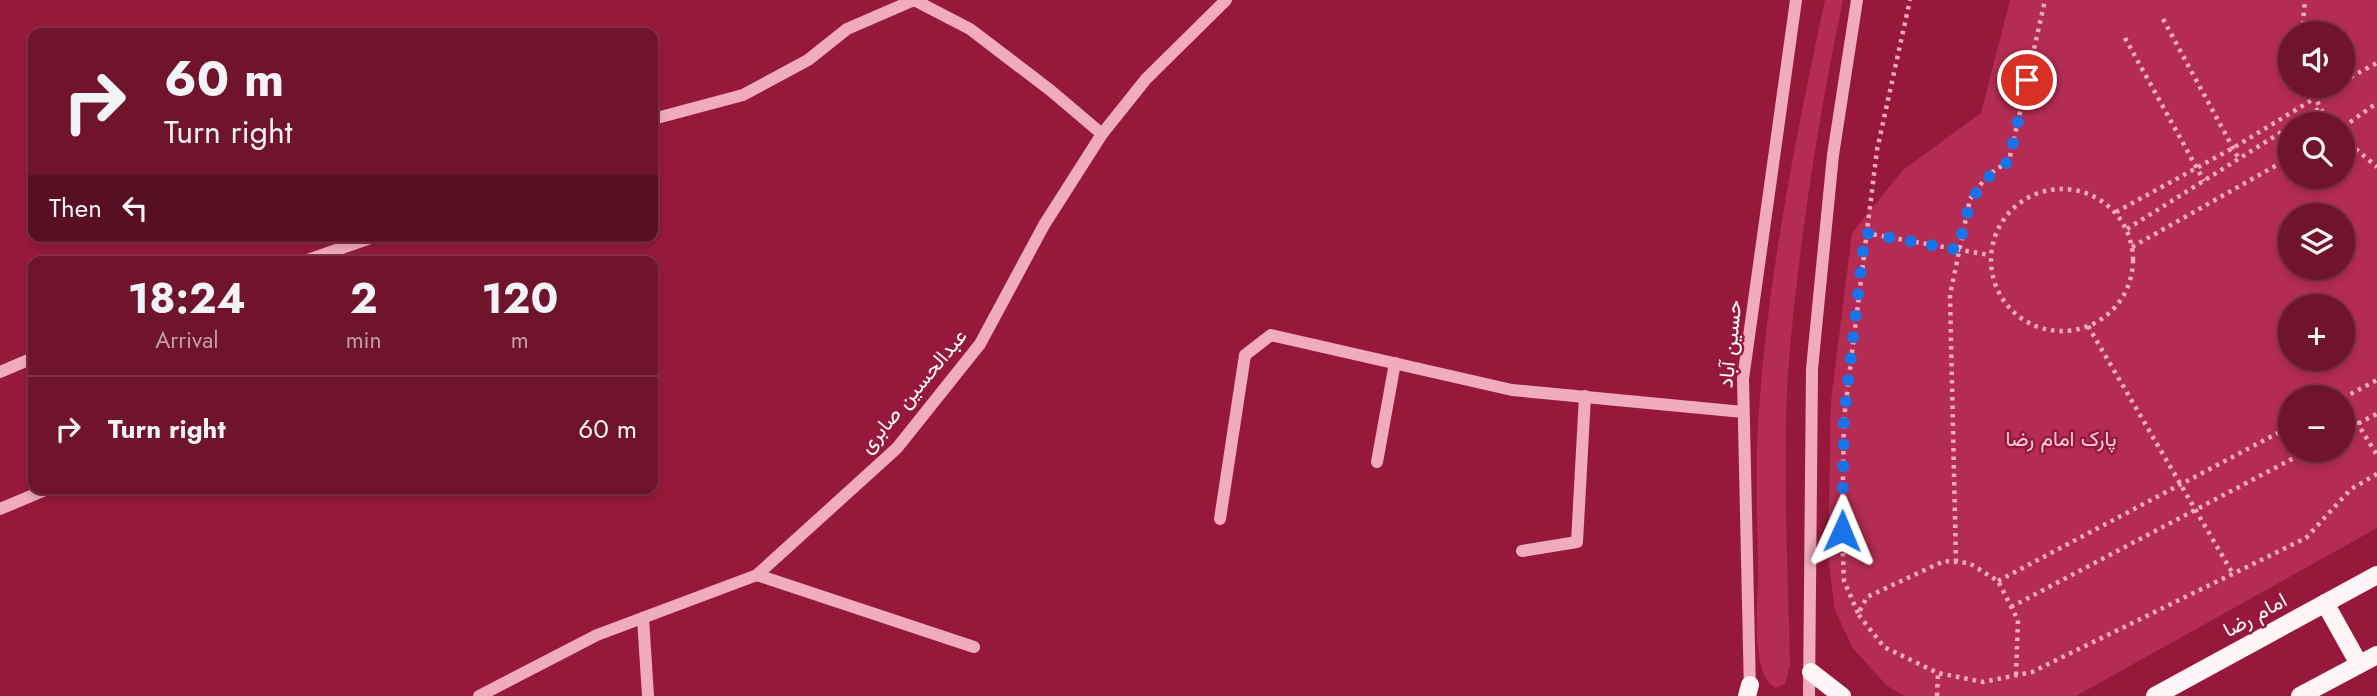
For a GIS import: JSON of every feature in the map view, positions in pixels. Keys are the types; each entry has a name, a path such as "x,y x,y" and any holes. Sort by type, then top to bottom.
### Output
{"main road":[{"name":"امام رضا","path":"2155,696 2377,575"},
{"path":"2325,603 2359,664"},
{"path":"2300,696 2377,655"},
{"path":"1811,672 1842,696"}],"street":[{"path":"658,118 743,95 808,60 847,29 914,0 970,29 1102,134"},
{"name":"عبدالحسین صابری","path":"479,696 597,635 757,575 897,448 980,344 1044,225 1102,134 1146,79 1226,0"},
{"name":"حسین آباد","path":"1751,693 1743,379 1796,0"},
{"path":"1809,696 1812,369 1833,155 1857,0"},
{"path":"328,256 362,242"},
{"path":"1220,519 1245,355 1271,335 1512,390 1743,412"},
{"path":"0,372 28,360"},
{"path":"1377,462 1395,363"},
{"path":"1522,551 1577,542 1585,396"},
{"path":"0,509 36,494"},
{"path":"757,575 974,646"},
{"path":"643,618 648,696"},
{"path":"1801,696 1811,672"}],"path":[{"path":"1910,0 1877,150 1844,418 1844,581 1858,614 1884,647 1938,673 1983,682 2032,672 2306,538 2351,489 2377,474"},
{"path":"1956,562 1950,295 1970,199 1987,176 2009,161 2045,0"},
{"path":"2303,21 2305,0"},
{"path":"2163,19 2239,159"},
{"path":"2125,38 2204,181"},
{"path":"2355,75 2377,63"},
{"path":"2116,212 2233,148 2312,98"},
{"path":"2315,98 2323,112"},
{"path":"2355,119 2377,103"},
{"path":"2313,112 2320,108"},
{"path":"2127,229 2278,134"},
{"path":"2355,148 2377,167"},
{"path":"2132,247 2278,164"},
{"path":"2059,188 2080,190 2099,199 2116,212 2127,229 2132,247 2133,266 2129,285 2119,303 2106,317 2088,326 2065,332 2041,328 2019,318 2003,300 1992,279 1989,255 1994,235 2004,216 2019,201 2038,192 2059,188"},
{"path":"1865,233 1989,255"},
{"path":"2088,326 2233,574"},
{"path":"2355,392 2377,380"},
{"path":"2355,426 2377,414"},
{"path":"2355,419 2377,455"},
{"path":"1998,581 2278,433"},
{"path":"2011,607 2286,462"},
{"path":"1858,614 1867,597 1944,561 1969,563 1998,581 2018,620 2016,675"},
{"path":"1937,696 1938,673"}],"green space":[{"path":"1825,0 1843,0 1812,173 1790,347 1786,466 1790,666 1785,684 1776,688 1768,681 1762,669 1757,638 1758,424 1775,264"},
{"name":"پارک امام رضا","path":"2010,0 2377,0 2377,528 2076,696 1905,696 1887,686 1852,647 1835,610 1828,557 1831,401 1852,233 1903,170 1981,113"}],"route":[{"path":"1842,531 1844,418 1865,233 1958,250 1970,199 1987,176 2009,161 2027,80"}]}
